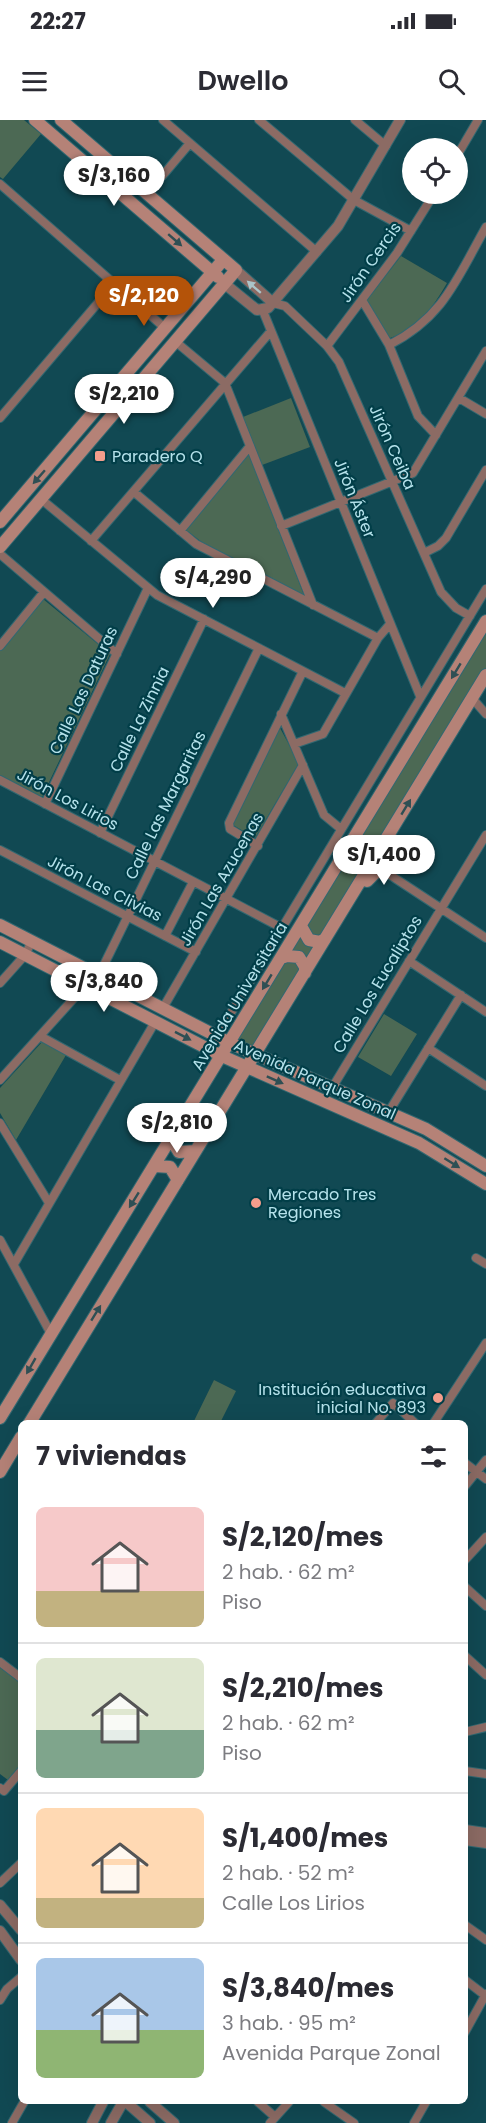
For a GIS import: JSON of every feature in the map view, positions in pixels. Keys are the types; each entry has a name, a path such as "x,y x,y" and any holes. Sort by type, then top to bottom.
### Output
{"main road":[{"path":"35,120 225,284"},
{"path":"0,547 236,270 61,120"},
{"path":"0,521 223,260"},
{"path":"54,459 67,469"},
{"name":"Avenida Universitaria","path":"0,1418 50,1332 155,1166 486,621"},
{"path":"31,1420 486,675"},
{"path":"351,897 395,853"},
{"name":"Avenida Parque Zonal","path":"0,925 230,1043 426,1129 486,1166"},
{"path":"301,926 302,932 309,940 314,942 325,939"},
{"name":"Avenida Parque Zonal","path":"0,942 222,1056 418,1143 486,1184"},
{"path":"282,958 298,957 305,967 305,973"},
{"path":"171,1139 179,1152 195,1151"},
{"path":"155,1166 170,1167 178,1180"},
{"path":"0,1472 18,1442"}],"street":[{"path":"163,120 317,252"},
{"path":"259,120 354,200 411,231"},
{"path":"355,120 386,146"},
{"path":"225,284 254,308 263,311 273,303 338,226 400,120"},
{"path":"467,138 478,120"},
{"path":"147,194 190,143"},
{"path":"0,184 165,328"},
{"name":"Jirón Cercis","path":"327,346 411,231 428,204"},
{"path":"389,345 412,333 434,313 486,227"},
{"path":"236,270 273,303"},
{"path":"0,418 114,284"},
{"path":"362,300 389,345 417,416 436,435"},
{"name":"Jirón Ceiba","path":"273,303 285,306 327,346 343,371 441,592 456,608 470,616"},
{"name":"Jirón Áster","path":"263,311 420,696"},
{"path":"91,541 271,331"},
{"path":"176,342 225,383 313,605"},
{"path":"282,526 413,473 486,351"},
{"path":"459,398 486,414"},
{"path":"180,531 250,446"},
{"path":"424,553 438,546 446,537 486,470"},
{"path":"134,492 196,544 378,638"},
{"path":"41,499 148,588 345,693"},
{"path":"0,554 117,654"},
{"name":"Calle Las Daturas","path":"45,804 148,588"},
{"name":"Avenida Universitaria","path":"218,1036 486,589"},
{"path":"0,646 44,592"},
{"name":"Calle La Zinnia","path":"100,833 204,619"},
{"path":"294,744 323,734 378,638 390,624"},
{"name":"Calle Las Margaritas","path":"99,975 259,648"},
{"path":"258,846 230,829 230,823 303,671"},
{"path":"472,698 486,714"},
{"path":"282,714 324,815 341,829"},
{"name":"Jirón Las Azucenas","path":"164,1008 303,765"},
{"name":"Jirón Los Lirios","path":"0,780 282,928"},
{"name":"Calle Los Eucaliptos","path":"332,1088 486,835"},
{"name":"Jirón Las Clivias","path":"0,850 196,952"},
{"path":"384,871 486,938"},
{"path":"165,936 194,882"},
{"path":"0,984 25,955 32,941"},
{"path":"409,961 486,1012"},
{"path":"0,1080 85,986"},
{"path":"388,1113 461,995"},
{"path":"14,1264 155,1022"},
{"path":"40,1036 120,1080"},
{"path":"428,1048 486,1086"},
{"path":"0,1122 49,1203"},
{"path":"0,1240 50,1332"},
{"path":"476,1258 486,1264"},
{"path":"436,1420 486,1343"},
{"path":"378,1420 393,1403 412,1420"},
{"path":"468,1483 486,1460"},
{"path":"468,1465 486,1479"},
{"path":"468,1557 486,1537"},
{"path":"468,1590 486,1606"},
{"path":"468,1659 486,1675"},
{"path":"0,1662 18,1676"},
{"path":"468,1731 486,1726"},
{"path":"468,1771 486,1774"},
{"path":"0,1788 4,1791 18,1775"},
{"path":"468,1830 486,1833"},
{"path":"468,1841 486,1844"},
{"path":"0,1883 18,1866"},
{"path":"0,1905 18,1926"},
{"path":"468,1927 486,1940"},
{"path":"0,1931 18,1956"},
{"path":"0,2000 7,1989 18,1980"},
{"path":"468,1982 486,1995 468,2026"},
{"path":"12,2123 23,2104"},
{"path":"92,2123 103,2104"},
{"path":"111,2123 123,2104"},
{"path":"126,2104 150,2123"},
{"path":"152,2104 174,2123"},
{"path":"260,2104 272,2120 287,2104"},
{"path":"327,2104 354,2123"},
{"path":"414,2123 425,2104"}],"green space":[{"path":"0,120 24,120 41,134 3,179 0,177"},
{"path":"401,256 447,283 430,309 417,323 390,338 366,301"},
{"path":"291,398 310,447 262,465 243,417"},
{"path":"249,454 304,595 203,543 186,530"},
{"path":"43,599 110,654 42,797 0,775 0,650"},
{"path":"486,629 486,668 255,1049 237,1040"},
{"path":"280,728 299,763 255,838 233,825"},
{"path":"384,1014 417,1034 391,1076 358,1057"},
{"path":"43,1041 66,1055 16,1140 0,1113 0,1088"},
{"path":"214,1380 236,1391 222,1420 194,1420"},
{"path":"0,1666 18,1681 18,1768 8,1780 0,1774"}],"place":[{"name":"Paradero Q","path":"100,456"},
{"name":"Mercado Tres Regiones","path":"256,1203"},
{"name":"Institución educativa inicial No. 893","path":"438,1398"}]}
